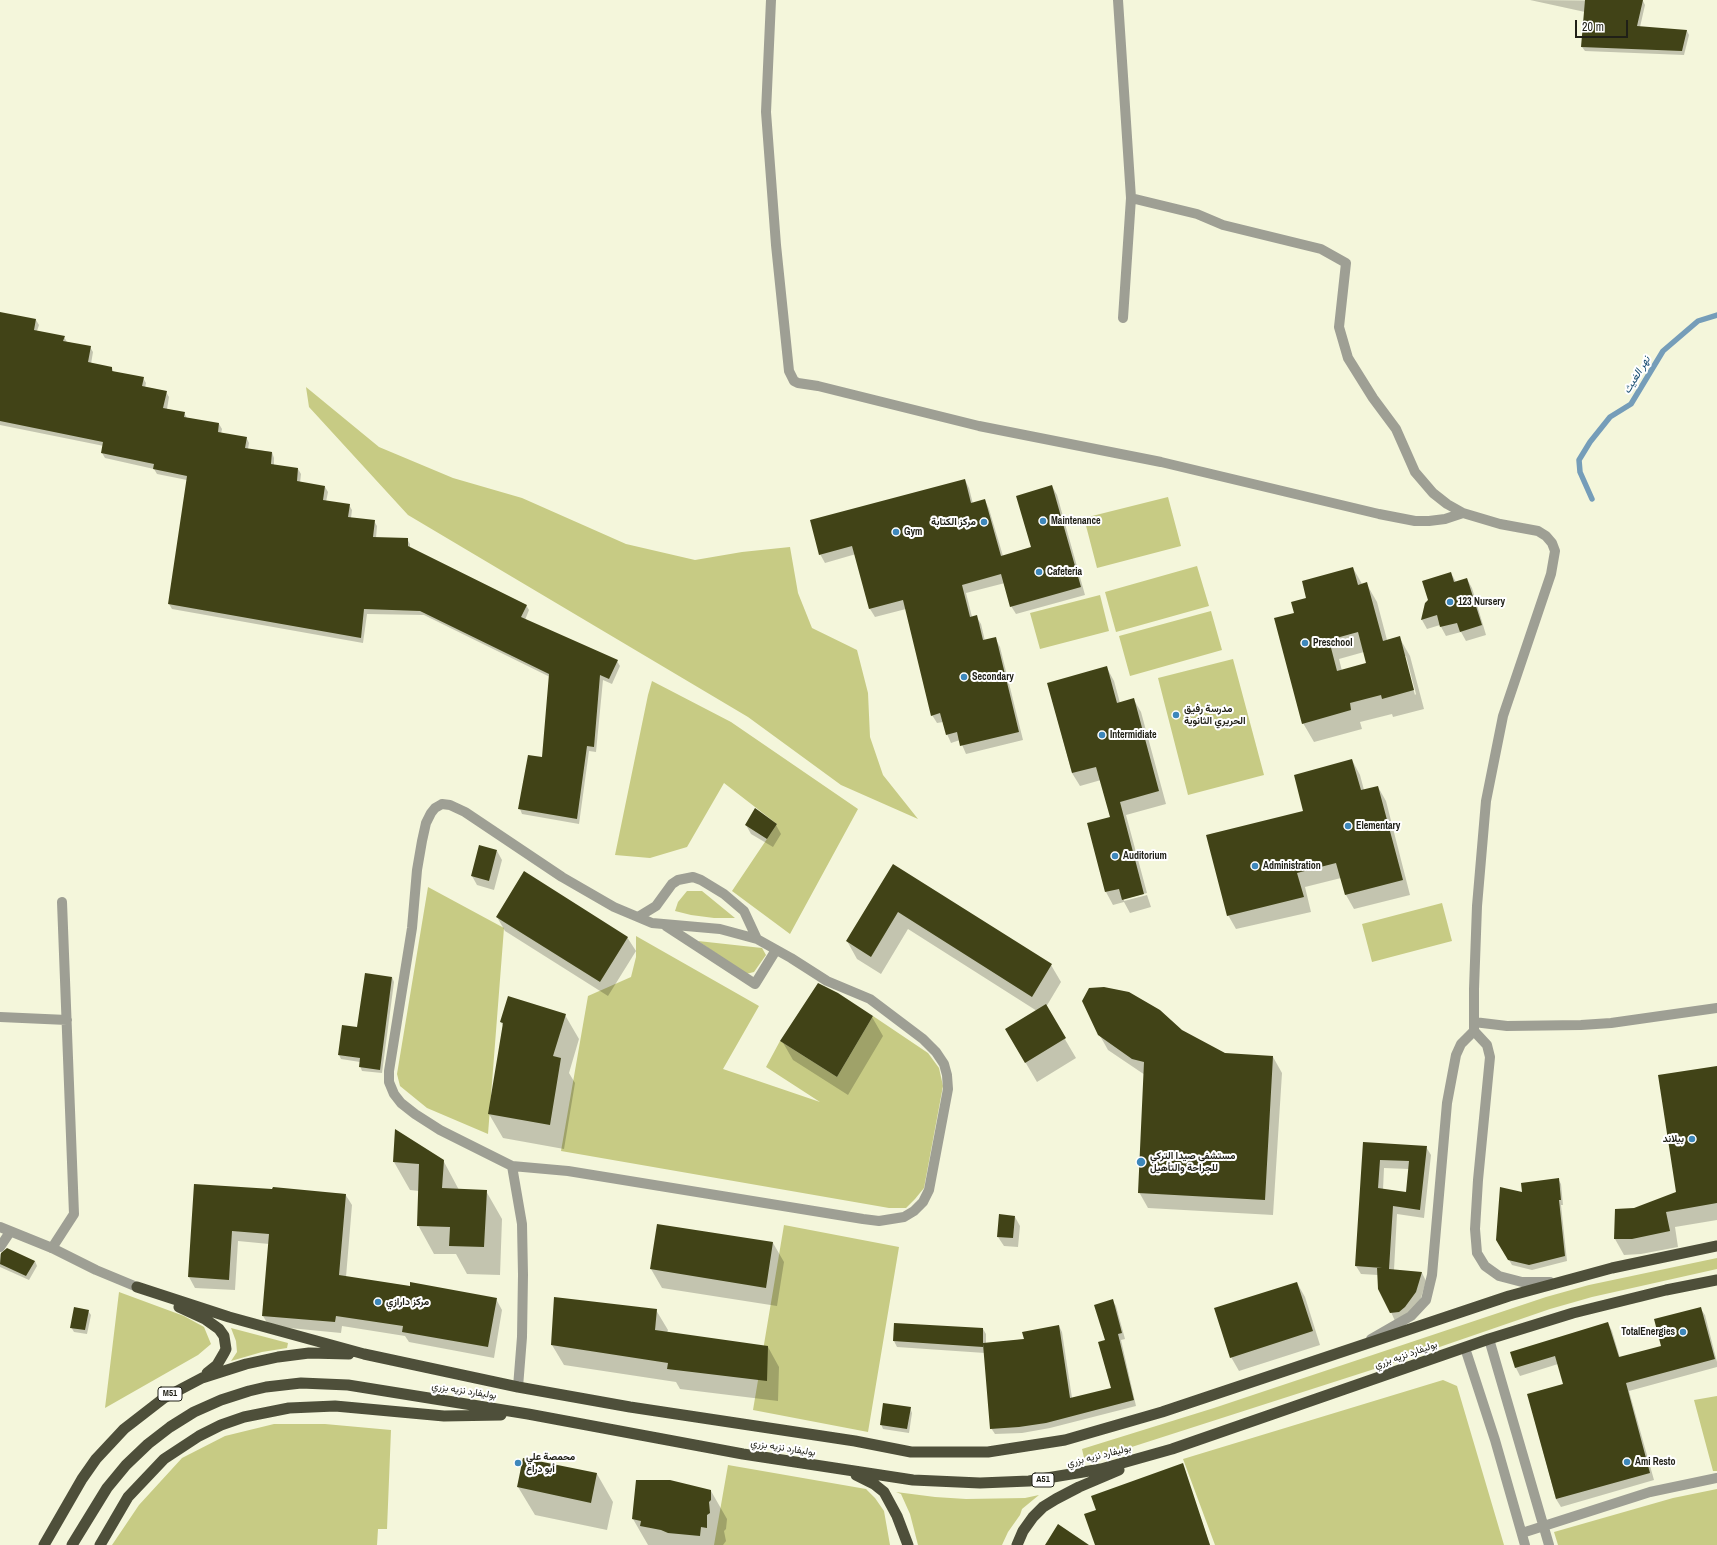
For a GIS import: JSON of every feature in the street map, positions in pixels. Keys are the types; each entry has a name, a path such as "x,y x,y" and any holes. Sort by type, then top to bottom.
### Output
{"highway":[{"name":"بوليفارد نزيه بزري","path":"364,1354 518,1388 630,1407 855,1441 911,1452 988,1452 1065,1440 1162,1412 1509,1296 1658,1257 1717,1246"},
{"name":"بوليفارد نزيه بزري","path":"72,1545 107,1488 126,1465 148,1444 170,1427 194,1412 222,1400 248,1391 266,1387 300,1383 348,1385 528,1414 743,1454 913,1480 980,1483 1029,1482 1101,1469 1172,1449 1489,1339 1577,1312 1666,1290 1717,1280"},
{"path":"137,1287 229,1317 364,1354"},
{"path":"137,1287 205,1319 224,1336 226,1349 222,1359 211,1370 193,1382"},
{"name":"M51","path":"44,1545 82,1479 96,1459 112,1441 137,1418 164,1398 193,1382 223,1370 278,1357 309,1354 364,1354"},
{"path":"100,1545 128,1497 164,1459 199,1436 221,1425 244,1417 289,1408 335,1406 444,1416 528,1414"},
{"path":"1017,1545 1023,1531 1033,1517 1056,1499 1079,1487 1172,1449"},
{"path":"840,1469 866,1479 884,1492 899,1520 908,1545"}],"street":[{"path":"771,0 766,112 775,237 788,363 789,371 794,381 979,426 1162,462 1379,514 1415,521 1429,521 1445,519 1463,513"},
{"path":"1118,0 1131,198 1123,318"},
{"path":"1131,198 1197,214 1223,225 1321,249 1346,263 1340,327 1348,358 1373,398 1396,428 1414,472 1433,493 1447,504 1463,513 1500,524 1538,531 1546,536 1552,543 1554,551 1551,574 1503,716 1486,800 1477,906 1474,1027 1461,1044 1456,1055 1447,1103 1430,1288 1426,1300 1419,1309 1400,1323 1350,1349"},
{"path":"442,804 458,808 569,881 614,908 638,917 652,923 720,929 757,939 791,958 827,981 870,999 923,1039 936,1052 944,1064 947,1075 948,1089 929,1190 923,1202 914,1211 904,1217 891,1220 863,1220 568,1171 512,1166 447,1133 415,1114 401,1103 394,1094 389,1082 392,1050 412,928 417,870 422,841 429,817 435,808 442,804"},
{"path":"638,917 656,906 672,884 678,880 693,877 701,880 724,894 744,911 757,939"},
{"path":"52,1248 74,1214 62,902"},
{"path":"664,924 755,984 776,950"},
{"path":"1474,1027 1611,1023 1717,1008"},
{"path":"0,1017 67,1020"},
{"path":"1474,1027 1487,1045 1490,1057 1478,1180 1475,1229 1477,1253 1484,1266 1506,1278 1530,1283 1564,1281"},
{"path":"512,1166 522,1224 522,1337 518,1388"},
{"path":"0,1227 52,1248 96,1270 137,1287"},
{"path":"0,1247 10,1232"},
{"path":"1489,1339 1549,1545"},
{"path":"1465,1348 1495,1440 1526,1545"},
{"path":"1522,1533 1650,1492 1717,1478"}],"green space":[{"path":"306,387 379,447 453,478 522,498 626,544 695,560 742,552 790,547 798,593 812,628 857,650 868,693 870,737 883,775 918,819 841,785 748,717 408,515 309,407"},
{"path":"1168,497 1181,546 1097,568 1084,518"},
{"path":"1197,566 1209,606 1116,632 1105,592"},
{"path":"1100,595 1109,631 1040,649 1030,613"},
{"path":"1211,611 1222,650 1130,676 1119,636"},
{"path":"1233,659 1264,775 1188,795 1158,678"},
{"path":"652,681 731,722 858,809 790,934 732,891 777,824 724,783 687,847 650,858 615,855"},
{"path":"428,887 504,928 488,1134 427,1108 400,1086 397,1074"},
{"path":"687,891 702,891 735,918 714,918 675,911 678,902"},
{"path":"1442,903 1452,941 1372,962 1362,924"},
{"path":"636,936 759,1006 723,1069 820,1102 766,1067 780,1041 837,1077 873,1016 928,1053 939,1068 943,1086 924,1188 915,1199 906,1208 889,1208 561,1151 588,996 631,977 636,957"},
{"path":"698,941 762,948 766,955 754,972 746,974"},
{"path":"784,1225 899,1247 868,1432 753,1410"},
{"path":"1717,1258 1717,1269 1592,1297 1550,1309 1393,1363 1085,1462 1082,1449 1214,1408 1546,1297 1589,1285"},
{"path":"119,1292 184,1316 204,1327 211,1344 198,1355 105,1408"},
{"path":"231,1328 288,1343 287,1348 262,1352 231,1361 237,1352 236,1341"},
{"path":"1443,1380 1457,1386 1504,1545 1215,1545 1183,1459"},
{"path":"1717,1396 1717,1471 1713,1471 1694,1400"},
{"path":"274,1424 325,1424 391,1430 387,1529 378,1529 377,1545 112,1545 139,1505 182,1458 225,1436"},
{"path":"728,1465 866,1489 875,1498 884,1511 890,1545 714,1545"},
{"path":"1717,1489 1717,1545 1558,1545 1554,1532 1673,1498"},
{"path":"896,1492 966,1499 1025,1498 1039,1495 1022,1509 1002,1545 918,1545 910,1514 901,1494"}],"building":[{"path":"1585,0 1643,0 1637,26 1687,30 1682,51 1581,47"},
{"path":"0,312 36,319 34,330 65,336 63,341 91,346 88,362 112,367 112,371 144,377 142,386 167,391 163,408 185,412 184,417 219,423 218,432 247,437 245,448 272,452 271,464 298,468 297,481 325,486 323,500 350,504 348,517 375,520 373,537 408,538 408,546 527,605 521,617 618,660 609,679 600,675 594,747 587,746 577,819 518,809 528,755 542,757 549,674 420,611 364,609 361,638 168,604 187,476 153,469 154,464 101,453 103,442 0,421"},
{"path":"965,479 971,503 985,499 1001,556 1031,547 1016,496 1052,485 1081,587 1010,607 1001,574 962,585 970,617 977,615 983,640 996,637 1019,732 960,746 957,732 946,735 940,713 931,716 903,600 869,609 852,546 819,555 810,520"},
{"name":"Preschool","path":"1353,567 1358,585 1367,582 1383,641 1400,636 1414,690 1382,699 1381,695 1350,703 1351,710 1302,724 1274,618 1294,613 1291,602 1306,598 1302,581","holes":["1358,632 1366,663 1337,671 1329,640"]},
{"name":"123 Nursery","path":"1451,572 1454,582 1467,578 1482,625 1460,632 1457,623 1440,627 1437,615 1421,620 1425,603 1428,600 1422,581"},
{"name":"Intermidiate","path":"1107,666 1117,703 1134,698 1159,791 1120,802 1144,894 1122,900 1119,889 1105,892 1087,823 1110,817 1096,767 1072,773 1047,683"},
{"path":"1352,759 1361,790 1378,786 1403,880 1345,895 1336,863 1297,873 1304,897 1227,916 1206,835 1303,811 1294,775"},
{"path":"755,808 777,824 767,839 745,825"},
{"path":"479,845 497,850 489,881 471,876"},
{"path":"893,864 1052,964 1032,997 898,912 871,957 846,941"},
{"path":"524,871 628,937 600,982 496,917"},
{"path":"365,973 392,977 380,1070 359,1067 360,1058 338,1055 342,1025 357,1027"},
{"path":"818,983 838,993 873,1016 837,1077 780,1041"},
{"path":"1104,987 1129,992 1160,1010 1182,1030 1225,1053 1273,1056 1265,1200 1138,1193 1144,1062 1132,1059 1098,1035 1082,1001 1089,988"},
{"path":"508,996 566,1014 553,1056 561,1058 550,1125 488,1114 503,1023 500,1022"},
{"path":"1046,1004 1066,1038 1025,1063 1005,1029"},
{"name":"بيلاند","path":"1717,1066 1717,1203 1666,1212 1670,1231 1632,1239 1614,1239 1615,1209 1634,1208 1676,1192 1658,1075"},
{"path":"395,1129 444,1160 442,1188 487,1190 484,1247 449,1246 450,1227 417,1226 419,1164 393,1162"},
{"path":"1363,1142 1427,1146 1420,1210 1393,1206 1389,1269 1422,1272 1416,1292 1405,1307 1399,1312 1390,1313 1378,1289 1377,1268 1382,1268 1355,1266","holes":["1380,1160 1409,1161 1406,1192 1378,1188"]},
{"path":"1559,1178 1561,1200 1559,1200 1565,1256 1529,1265 1508,1260 1496,1240 1500,1187 1522,1192 1521,1183"},
{"path":"194,1184 272,1189 273,1187 346,1194 339,1275 410,1286 410,1282 497,1298 488,1347 402,1332 403,1326 336,1316 335,1322 262,1316 269,1234 232,1231 229,1280 188,1277"},
{"path":"999,1214 1015,1216 1013,1238 997,1237"},
{"path":"657,1224 773,1242 766,1288 650,1269"},
{"path":"7,1248 35,1261 26,1276 0,1264 1,1253"},
{"path":"1297,1282 1313,1331 1230,1358 1214,1308"},
{"path":"554,1297 657,1309 655,1330 768,1346 767,1381 667,1369 668,1363 551,1345"},
{"path":"1113,1299 1122,1333 1118,1334 1134,1400 1046,1423 990,1429 983,1344 983,1347 893,1341 894,1323 983,1328 983,1343 1024,1339 1022,1332 1059,1325 1070,1398 1111,1388 1098,1342 1105,1340 1094,1305"},
{"path":"74,1307 89,1310 85,1330 70,1328"},
{"path":"1701,1307 1715,1359 1626,1383 1650,1473 1556,1499 1527,1394 1563,1384 1555,1356 1515,1368 1510,1352 1608,1322 1619,1357 1661,1346 1654,1319"},
{"path":"883,1403 911,1407 907,1429 880,1425"},
{"path":"523,1458 597,1473 591,1503 517,1487"},
{"path":"1183,1463 1210,1545 1095,1545 1084,1514 1096,1510 1091,1496"},
{"path":"636,1480 670,1480 711,1490 711,1500 709,1502 710,1513 707,1515 707,1528 701,1527 700,1536 668,1533 661,1530 640,1526 641,1521 632,1519"},
{"path":"1058,1524 1089,1545 1045,1545"}],"waterway":[{"name":"نهر الغيث","path":"1592,499 1580,472 1579,460 1590,442 1610,417 1631,404 1663,351 1698,321 1717,315"}],"place":[{"name":"Maintenance","path":"1043,521"},
{"name":"مركز الكتابة","path":"984,522"},
{"name":"Gym","path":"896,532"},
{"name":"Cafeteria","path":"1039,572"},
{"name":"123 Nursery","path":"1450,602"},
{"name":"Preschool","path":"1305,643"},
{"name":"Secondary","path":"964,677"},
{"name":"مدرسة رفيق الحريري الثانوية","path":"1176,715"},
{"name":"Intermidiate","path":"1102,735"},
{"name":"Elementary","path":"1348,826"},
{"name":"Auditorium","path":"1115,856"},
{"name":"Administration","path":"1255,866"},
{"name":"بيلاند","path":"1692,1139"},
{"name":"مستشفى صيدا التركي للجراحة والتأهيل","path":"1141,1162"},
{"name":"مركز دارازي","path":"378,1302"},
{"name":"TotalEnergies","path":"1683,1332"},
{"name":"Ami Resto","path":"1627,1462"},
{"name":"محمصة علي أبو دراع","path":"518,1463"}]}
